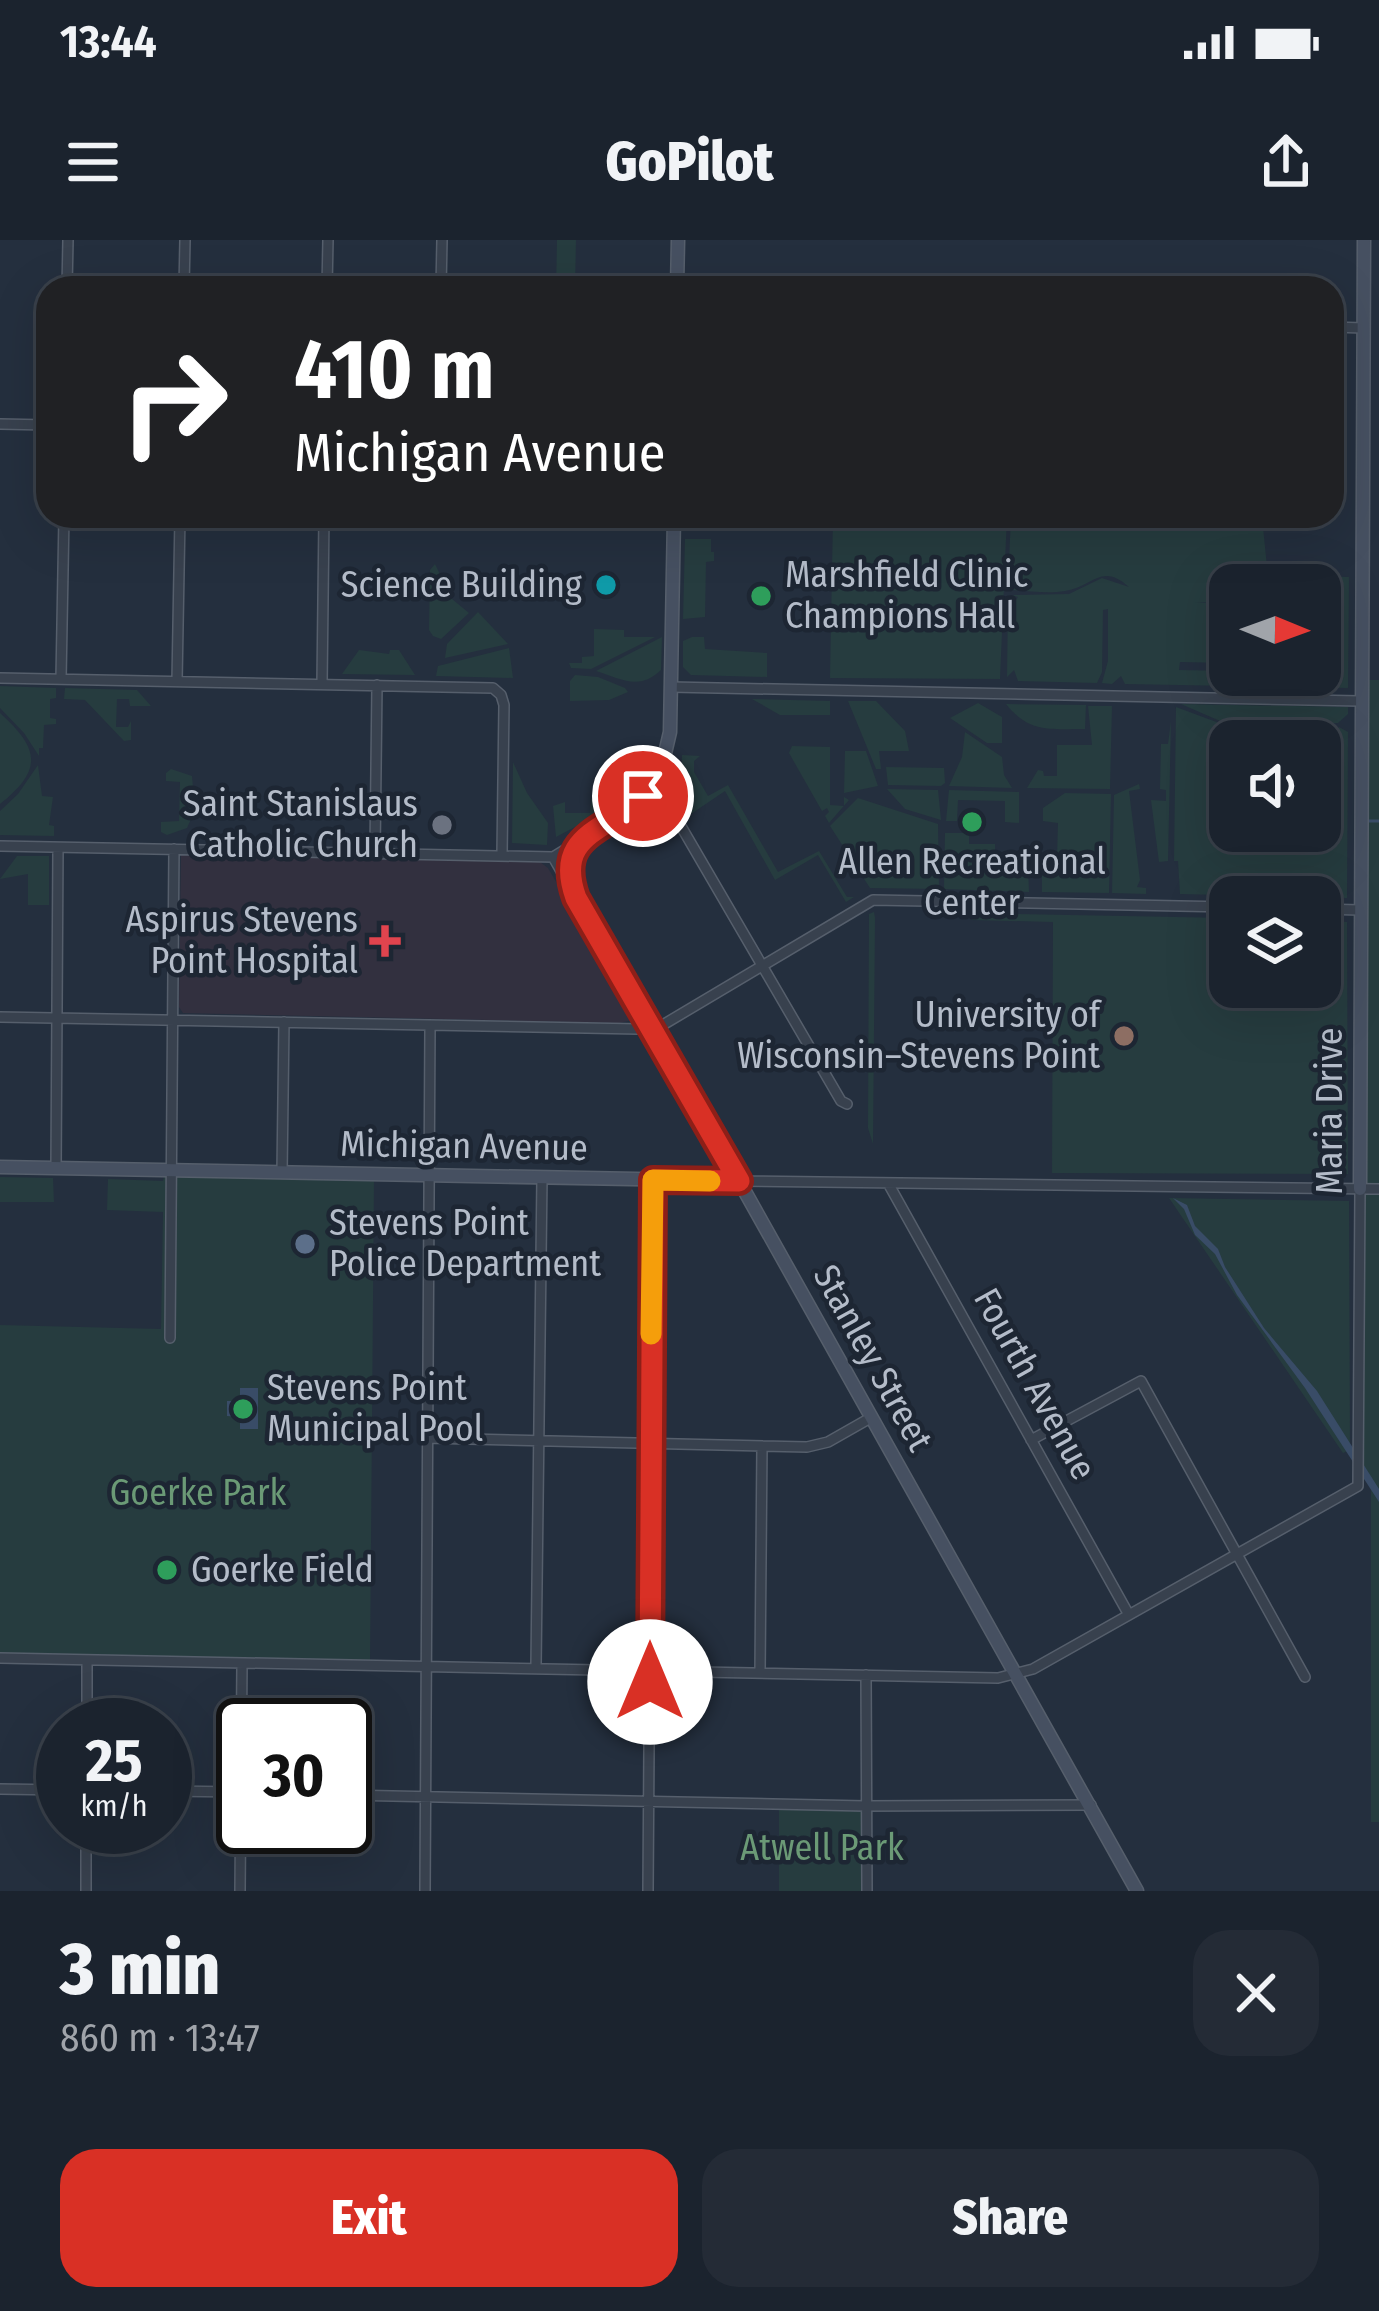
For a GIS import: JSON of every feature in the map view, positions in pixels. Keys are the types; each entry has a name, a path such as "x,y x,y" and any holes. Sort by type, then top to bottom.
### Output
{"street":[{"path":"67,276 68,240"},
{"path":"184,276 185,240"},
{"path":"327,276 328,240"},
{"path":"441,276 442,240"},
{"path":"677,276 678,240"},
{"name":"Maria Drive","path":"1236,1554 1349,1494 1360,1479 1364,240"},
{"path":"1344,327 1364,328"},
{"path":"0,424 36,425"},
{"path":"61,680 64,528"},
{"path":"177,681 180,528"},
{"path":"322,684 323,528"},
{"path":"0,846 553,857 626,812 648,790 667,750 674,528"},
{"path":"0,678 487,687 501,694 502,855"},
{"path":"375,853 377,685"},
{"path":"671,687 1360,701"},
{"path":"648,790 682,828 841,1101 847,1104"},
{"path":"576,898 568,868 586,836"},
{"path":"56,1168 58,848"},
{"path":"170,1338 174,849"},
{"name":"Stanley Street","path":"553,857 1137,1891"},
{"path":"0,1017 650,1028 661,1026 877,900 1209,907"},
{"path":"1341,910 1360,910"},
{"path":"282,1173 284,1022"},
{"path":"425,1891 430,1026"},
{"name":"Michigan Avenue","path":"0,1167 1379,1190"},
{"path":"536,1666 542,1178"},
{"path":"648,1891 653,1180"},
{"name":"Fourth Avenue","path":"889,1183 1129,1615"},
{"path":"1031,1440 1141,1381 1305,1677"},
{"path":"428,1438 818,1445 872,1417"},
{"path":"760,1672 762,1446"},
{"path":"0,1658 998,1678 1041,1666 1236,1554"},
{"path":"87,1660 87,1698"},
{"path":"242,1664 242,1698"},
{"path":"866,1676 867,1891"},
{"path":"0,1789 36,1790"},
{"path":"372,1796 865,1806 1090,1805"},
{"path":"86,1854 86,1891"},
{"path":"240,1891 241,1854"}],"shaded area":[{"name":"Aspirus Stevens Point Hospital","path":"181,855 540,862 548,868 633,1020 183,1013 179,1007"}],"green space":[{"path":"557,240 576,240 575,276 556,276"},
{"path":"833,528 1006,528 1000,679 830,678"},
{"path":"1010,528 1263,528 1267,564 1209,564 1209,602 1195,602 1209,603 1209,663 1180,662 1179,670 1209,671 1209,686 1125,684 1121,676 1112,684 1102,683 1108,661 1108,609 1103,610 1102,672 1097,683 1018,681 1014,670 1007,677 1008,602 1018,597 1012,595 1069,594 1102,578 1129,587 1104,576 1075,589 1013,590 1008,584"},
{"path":"685,539 711,539 714,561 706,562 705,617 683,619"},
{"path":"435,564 452,599 469,613 441,639 429,630 430,570"},
{"path":"1341,577 1349,577 1348,688 1341,688"},
{"path":"478,612 508,644 445,658 447,644"},
{"path":"594,629 624,630 624,637 655,637 591,669 571,668 569,663 594,656"},
{"path":"662,637 661,670 653,676 630,681 596,671"},
{"path":"704,637 705,649 767,653 767,677 691,675 683,667 683,641"},
{"path":"509,648 513,678 436,676 438,666"},
{"path":"359,650 389,654 399,650 415,675 342,674"},
{"path":"575,675 598,677 628,692 609,700 570,701 570,681"},
{"path":"1360,680 1379,680 1379,1822 1371,1822 1371,1488 1370,1481 1360,1479"},
{"path":"0,686 56,688 56,698 50,699 50,718 56,724 44,725 39,756 0,708"},
{"path":"65,688 137,690 151,706 130,706 129,699 117,699 116,727 128,727 131,721 131,740 124,741 85,700 64,699"},
{"path":"752,699 830,701 830,715 780,715"},
{"path":"848,701 876,701 905,731 909,751 879,751 881,769 876,769"},
{"path":"978,703 1002,717 1002,743 987,743 950,718"},
{"path":"1006,704 1086,705 1085,729 1032,725"},
{"path":"1181,704 1348,707 1341,720 1218,720"},
{"path":"1088,706 1112,706 1110,789 1027,788 1038,770 1044,776 1057,776 1057,745 1092,745"},
{"path":"1176,707 1211,720 1209,852 1341,852 1341,728 1348,732 1347,898 1341,898 1341,876 1209,876 1209,895 1180,894 1178,861 1174,861"},
{"path":"0,713 23,738 31,759 24,780 0,804"},
{"path":"1171,721 1168,861 1159,862 1151,800 1166,801 1166,790 1160,789 1161,744 1168,744"},
{"path":"965,732 1002,757 1004,775 1012,788 949,786 962,757"},
{"path":"792,746 830,747 830,805 844,806 829,823 827,808 822,811 789,753"},
{"path":"845,751 866,751 878,786 844,793"},
{"path":"682,755 700,756 694,761 694,772 708,796 728,785 778,872 819,851 847,897 854,897 846,902 818,855 775,880 725,791 688,816 682,807"},
{"path":"513,762 548,823 547,845 512,843"},
{"path":"38,765 42,796 53,797 49,825 54,826 54,836 0,835 0,811"},
{"path":"886,767 944,768 945,783 888,785"},
{"path":"171,769 192,776 195,810 187,828 167,835 161,832 161,822 179,821 180,782 166,781"},
{"path":"1139,784 1140,789 1129,791 1137,887 1146,888 1146,894 1112,893 1114,795"},
{"path":"887,789 938,790 941,820 905,809"},
{"path":"949,790 1019,792 1019,823 1005,822 1005,801 958,800 957,821 946,821"},
{"path":"1065,793 1111,794 1109,893 1042,892 1042,858 1057,858 1058,823 1043,821 1043,808"},
{"path":"858,798 938,824 939,889 870,888 830,826"},
{"path":"591,799 604,799 603,812 556,837 553,806 565,802 565,813 590,813"},
{"path":"945,833 969,833 969,844 995,844 995,863 1028,866 1029,892 944,889"},
{"path":"17,856 49,856 49,905 28,905 28,874 0,879"},
{"path":"874,912 873,1144 868,1128 869,914"},
{"path":"968,913 1209,918 1209,1008 1341,1008 1341,922 1347,922 1348,1174 1052,1173 1053,922 972,920"},
{"path":"0,1177 53,1178 54,1202 0,1202"},
{"name":"Goerke Park","path":"164,1177 374,1180 370,1665 0,1658 0,1325 161,1329 163,1212 107,1210 108,1179 163,1181"},
{"path":"1169,1198 1349,1201 1350,1450 1343,1453"},
{"name":"Atwell Park","path":"779,1803 865,1806 867,1891 779,1891"}],"water":[{"path":"1173,1198 1187,1205 1195,1226 1218,1249 1264,1328 1317,1391 1379,1489 1379,1502 1237,1295 1215,1254 1195,1235 1184,1209"},
{"name":"Stevens Point Municipal Pool","path":"240,1388 258,1388 258,1429 240,1429 240,1417 227,1416 227,1401 240,1401"}],"waterway":[{"path":"1369,821 1379,821"}],"slow traffic":[{"path":"651,1334 653,1180 710,1181"}],"place":[{"name":"Science Building","path":"606,585"},
{"name":"Marshfield Clinic Champions Hall","path":"761,596"},
{"name":"Allen Recreational Center","path":"972,822"},
{"name":"Saint Stanislaus Catholic Church","path":"442,825"},
{"name":"Aspirus Stevens Point Hospital","path":"385,941"},
{"name":"University of Wisconsin–Stevens Point","path":"1124,1036"},
{"name":"Stevens Point Police Department","path":"305,1244"},
{"name":"Stevens Point Municipal Pool","path":"243,1409"},
{"name":"Goerke Field","path":"167,1570"}],"route":[{"path":"643,796 586,836 569,861 569,878 576,898 739,1181 653,1180 650,1682"}]}
